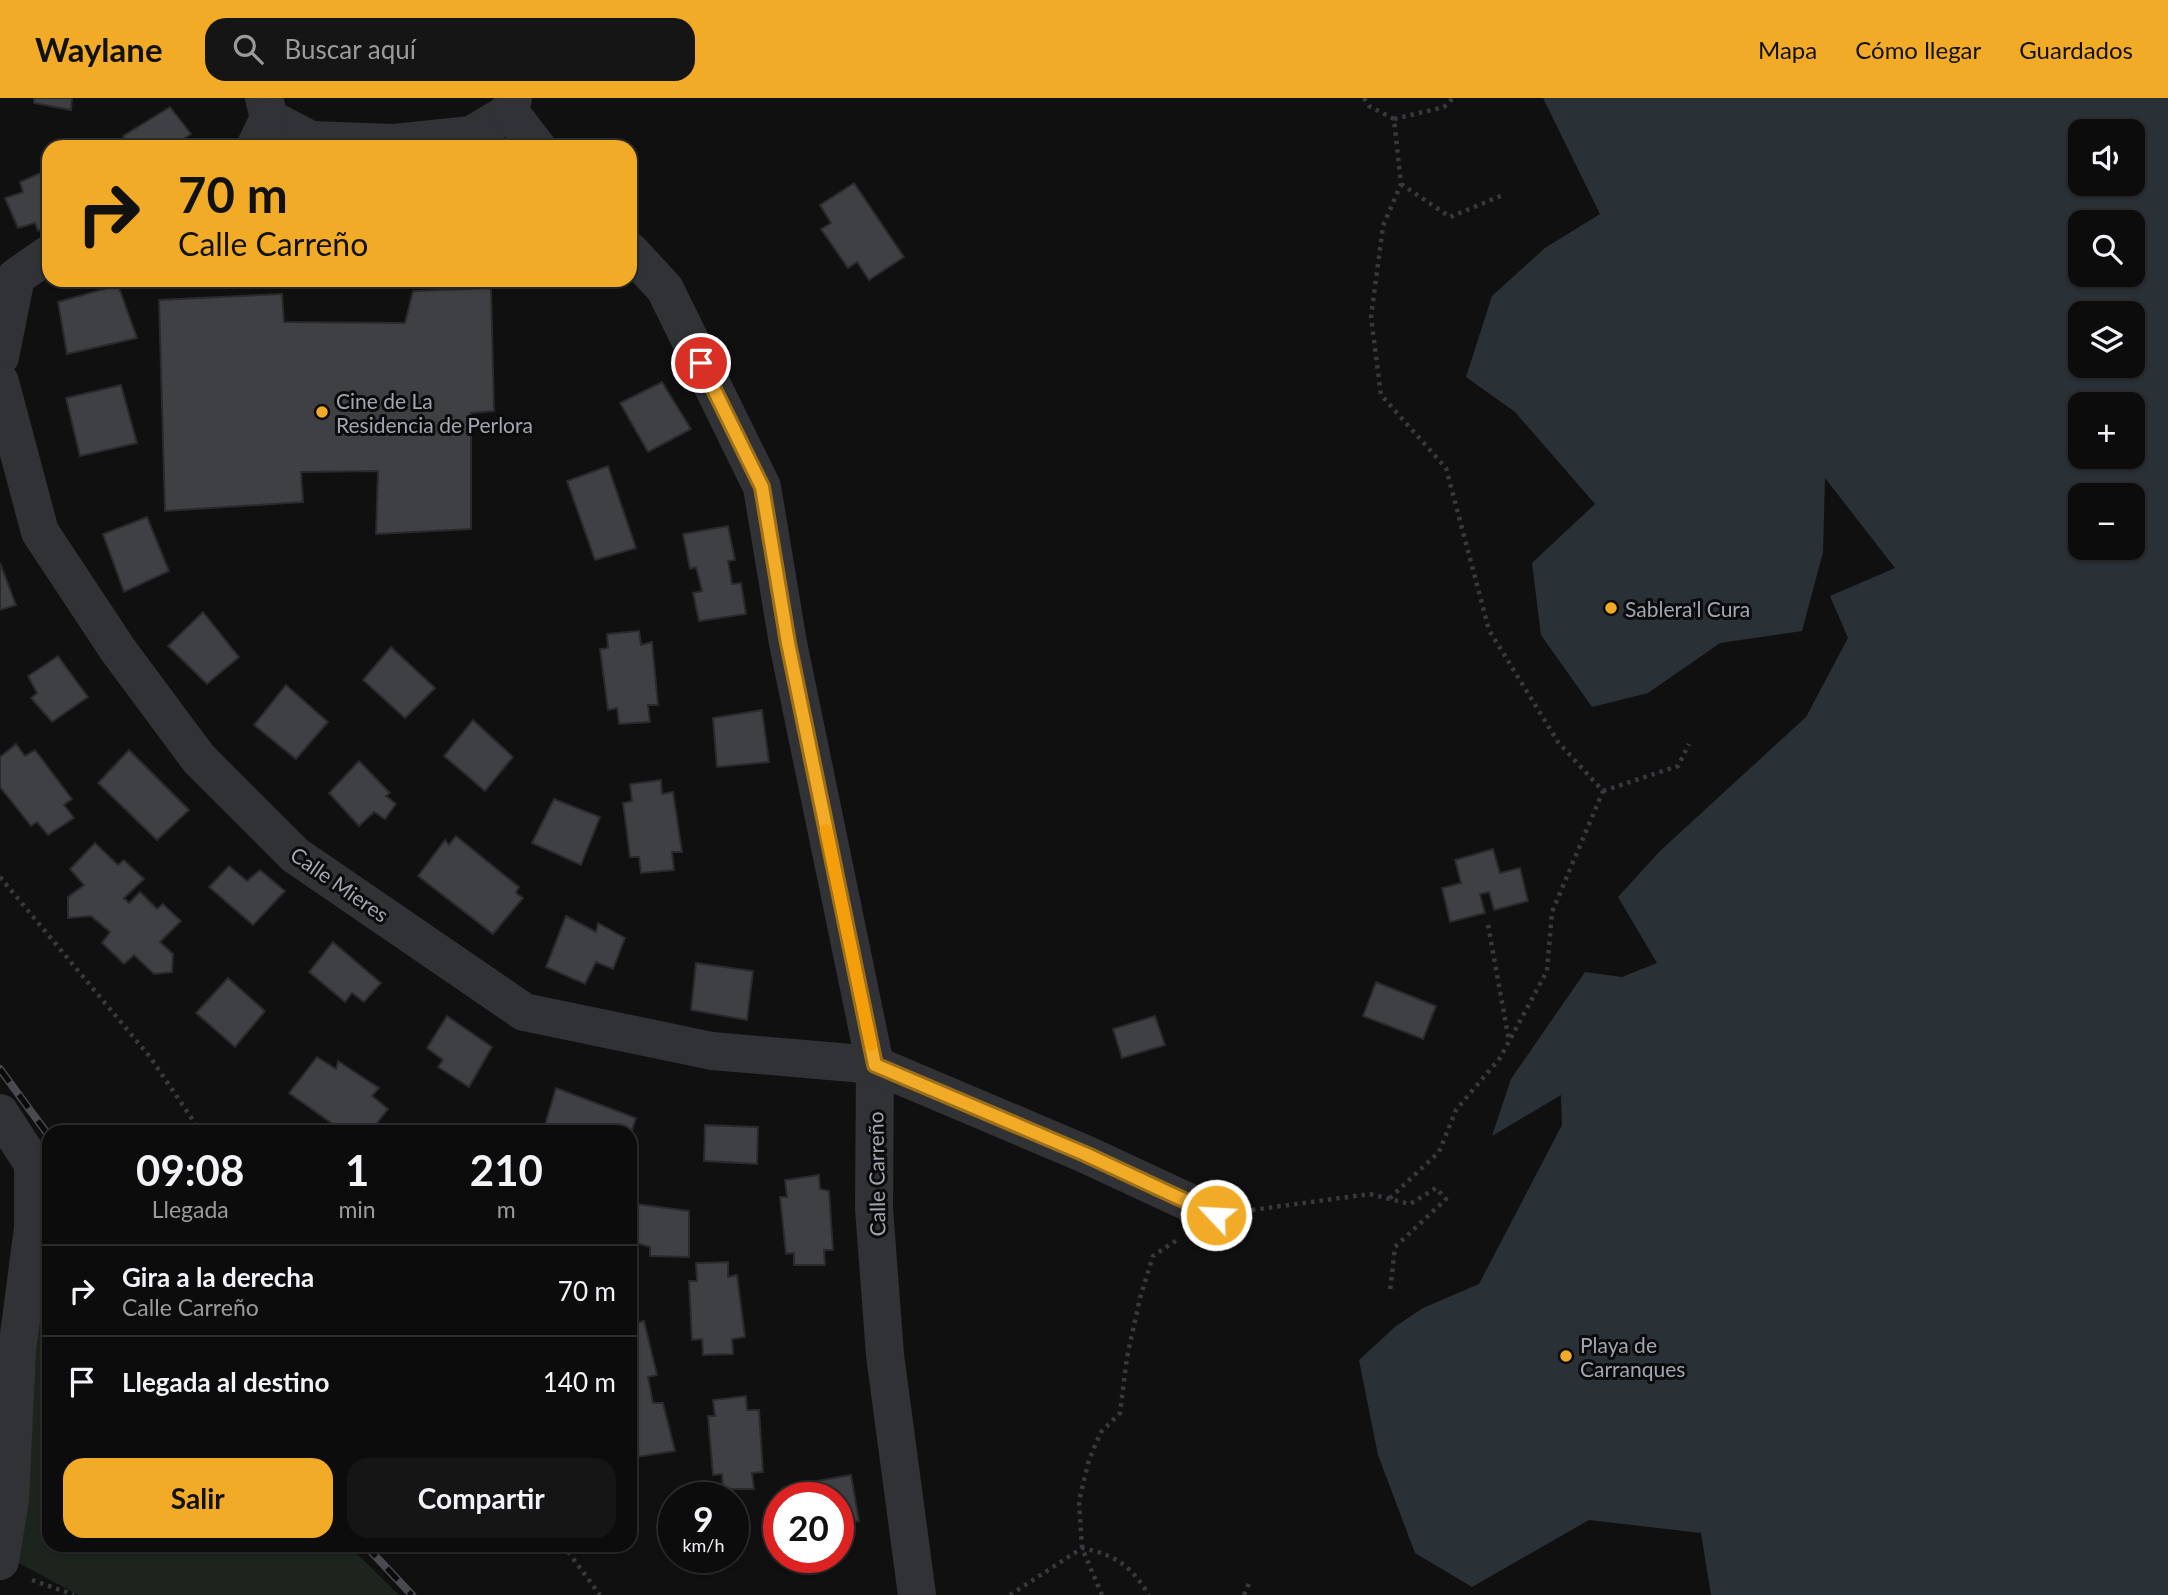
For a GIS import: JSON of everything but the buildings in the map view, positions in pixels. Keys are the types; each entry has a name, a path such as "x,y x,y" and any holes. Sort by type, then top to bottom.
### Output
{"street":[{"path":"423,140 471,135 512,105 533,140"},
{"path":"263,121 311,140"},
{"path":"0,357 16,277 42,259"},
{"name":"Calle Carreño","path":"637,259 665,289 762,487 788,643 875,1065 874,1208 885,1355 917,1595"},
{"name":"Calle Mieres","path":"0,382 40,532 118,650 199,759 295,855 524,1012 712,1051 875,1065 1085,1154 1216,1215"},
{"path":"0,1113 33,1164 33,1228 17,1350 10,1500 12,1569"}],"path":[{"path":"1364,98 1369,106 1394,119 1444,107 1453,98"},
{"path":"1394,119 1401,184 1382,226 1371,317 1381,395 1446,468 1489,630 1558,743 1603,792"},
{"path":"1401,184 1450,217 1503,195"},
{"path":"1390,1198 1440,1152 1456,1111 1500,1059 1547,971 1552,912 1603,792 1678,766 1689,744"},
{"path":"0,877 150,1057 196,1125"},
{"path":"1488,925 1509,1041"},
{"path":"1102,1595 1083,1548 1079,1501 1089,1460 1101,1432 1120,1413 1127,1357 1140,1298 1153,1256 1216,1215 1370,1194 1409,1204 1436,1188 1446,1199 1395,1247 1390,1292"},
{"path":"1010,1595 1083,1548"},
{"path":"1083,1548 1121,1560 1139,1579 1149,1595"},
{"path":"567,1552 600,1595"},
{"path":"12,1569 74,1595"},
{"path":"1244,1595 1250,1581"}],"shaded area":[{"path":"1543,98 2168,98 2168,1595 1711,1595 1701,1533 1589,1520 1472,1587 1415,1553 1378,1455 1359,1360 1396,1326 1423,1308 1479,1284 1562,1125 1561,1095 1492,1136 1511,1079 1585,972 1622,977 1657,963 1618,897 1660,851 1806,717 1848,638 1830,596 1895,568 1825,478 1823,552 1802,631 1720,643 1648,693 1592,707 1541,635 1532,563 1595,504 1515,412 1466,377 1492,296 1545,248 1600,214"},
{"path":"42,1285 42,1552 355,1552 399,1595 78,1595 15,1561"}],"railway":[{"path":"0,1069 42,1126"},
{"path":"372,1552 412,1595"}],"slow traffic":[{"path":"826,830 871,1045"}],"place":[{"name":"Cine de La Residencia de Perlora","path":"322,412"},
{"name":"Sablera'l Cura","path":"1611,608"},
{"name":"Playa de Carranques","path":"1566,1356"}],"route":[{"path":"701,363 762,487 788,643 875,1065 1085,1154 1216,1215"}]}
